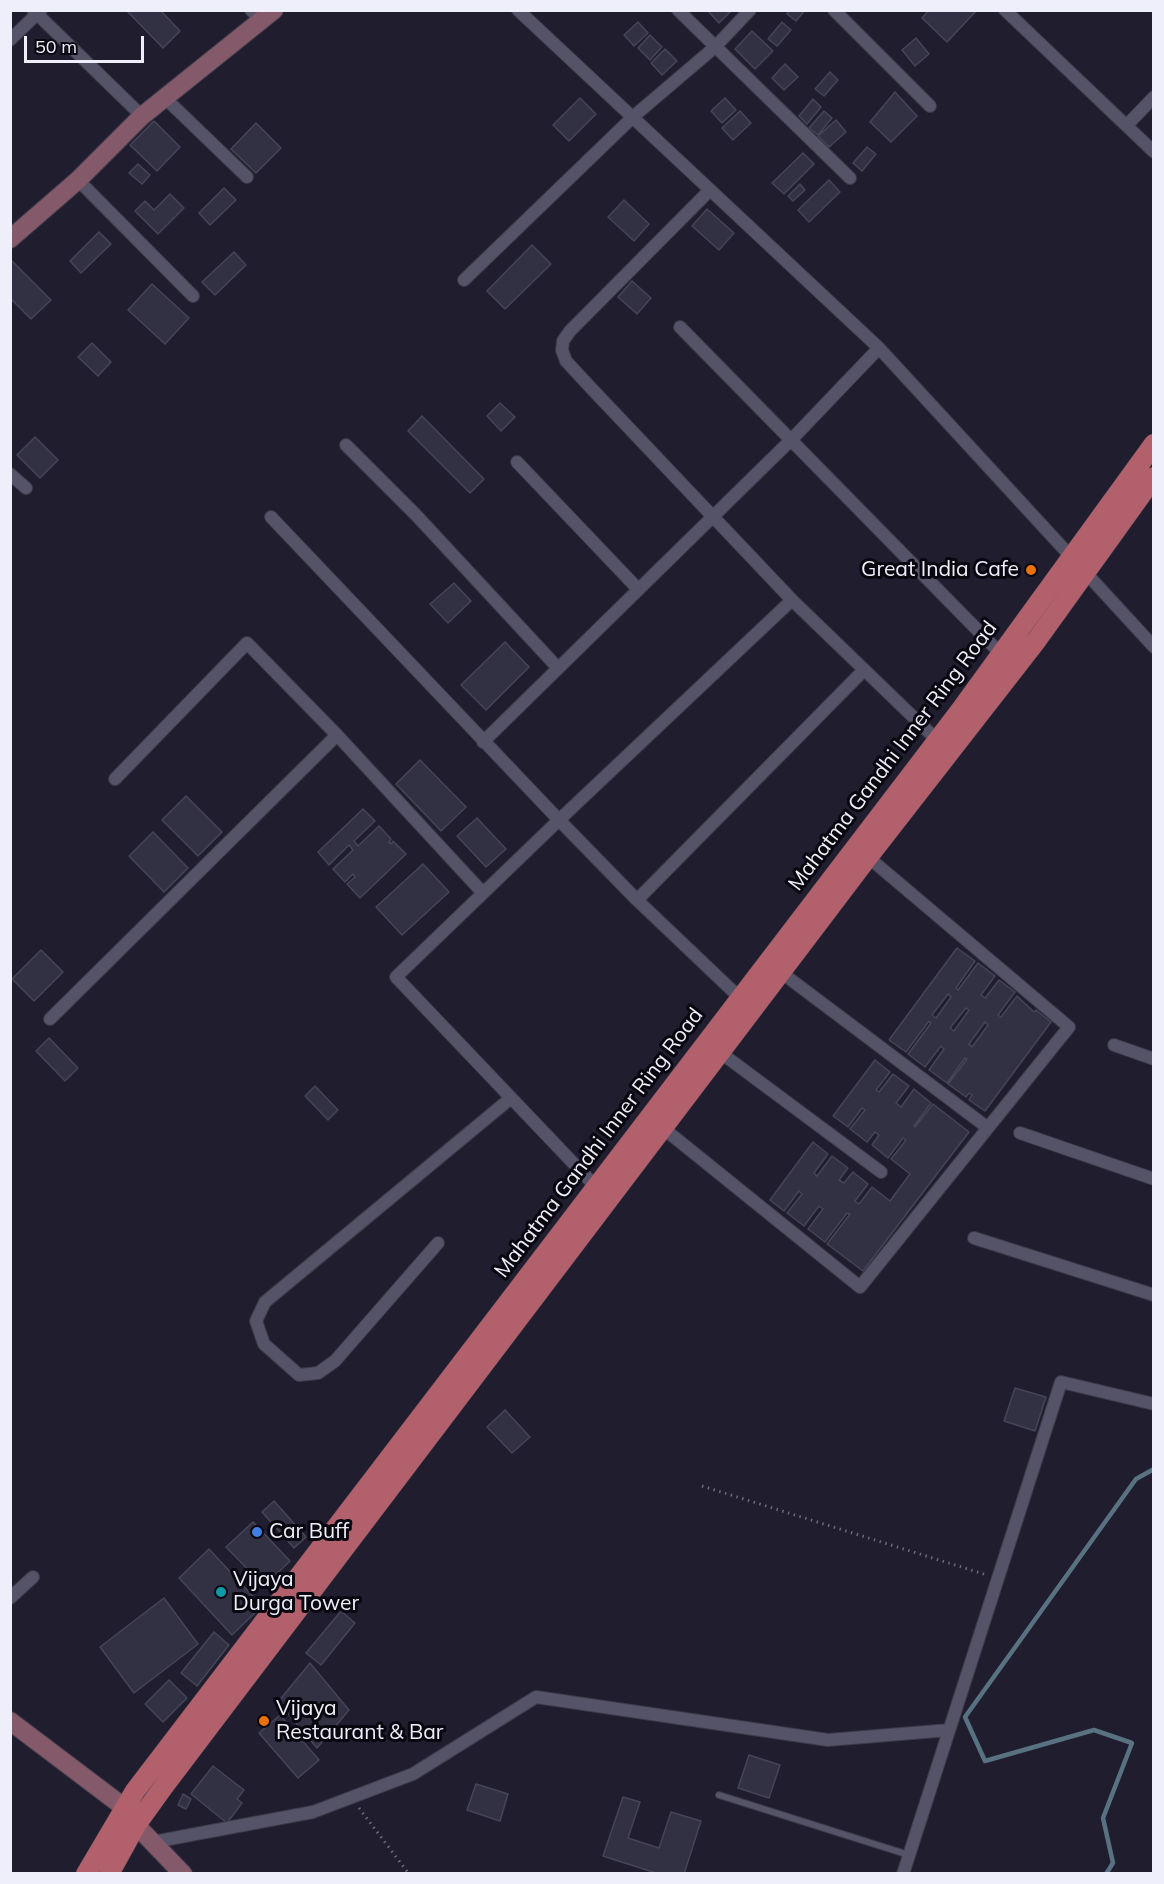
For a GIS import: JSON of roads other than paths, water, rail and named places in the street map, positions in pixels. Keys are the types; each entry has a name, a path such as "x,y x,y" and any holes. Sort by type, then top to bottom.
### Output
{"main road":[{"path":"10,239 78,180 142,116 262,14"},
{"name":"Mahatma Gandhi Inner Ring Road","path":"86,1874 135,1791 937,740 1154,444"},
{"name":"Mahatma Gandhi Inner Ring Road","path":"109,1874 136,1825 782,974 868,857 1036,641 1154,477"},
{"path":"10,1721 125,1808 136,1825 183,1874"}],"street":[{"path":"518,10 634,116 709,191 879,348 1154,647"},
{"path":"678,10 850,178"},
{"path":"464,280 634,116 715,47 750,10"},
{"path":"834,10 930,106"},
{"path":"1005,10 1154,152"},
{"path":"10,40 37,12 142,116"},
{"path":"1127,125 1154,97"},
{"path":"165,98 247,177"},
{"path":"78,180 193,296"},
{"path":"709,191 570,331 563,340 562,350 566,361 792,600 937,740"},
{"path":"680,327 1001,654"},
{"path":"483,741 792,439 879,348"},
{"path":"346,445 416,515 558,668"},
{"path":"517,462 638,589"},
{"path":"10,474 26,488"},
{"path":"271,518 559,820 637,900 739,998"},
{"path":"596,1187 396,977 792,600"},
{"path":"115,779 247,643 337,735 483,893"},
{"path":"637,900 864,670"},
{"path":"50,1019 337,735"},
{"path":"663,1128 860,1287 1069,1028 868,857"},
{"path":"782,974 988,1128"},
{"path":"1114,1045 1154,1059"},
{"path":"721,1053 880,1172"},
{"path":"438,1243 335,1361 318,1374 299,1375 264,1344 256,1321 265,1302 511,1098"},
{"path":"1020,1132 1154,1179"},
{"path":"974,1238 1154,1295"},
{"path":"903,1874 1061,1382 1154,1404"},
{"path":"10,1598 33,1577"},
{"path":"153,1842 313,1812 413,1774 536,1696 828,1740 949,1730"}],"lane":[{"path":"719,1795 909,1855"}],"waterway":[{"path":"1106,1874 1113,1863 1103,1818 1132,1743 1094,1730 985,1761 965,1717 1136,1479 1154,1469"}],"place":[{"name":"Great India Cafe","path":"1031,570"},
{"name":"Car Buff","path":"257,1532"},
{"name":"Vijaya Durga Tower","path":"221,1592"},
{"name":"Vijaya Restaurant & Bar","path":"264,1721"}]}
